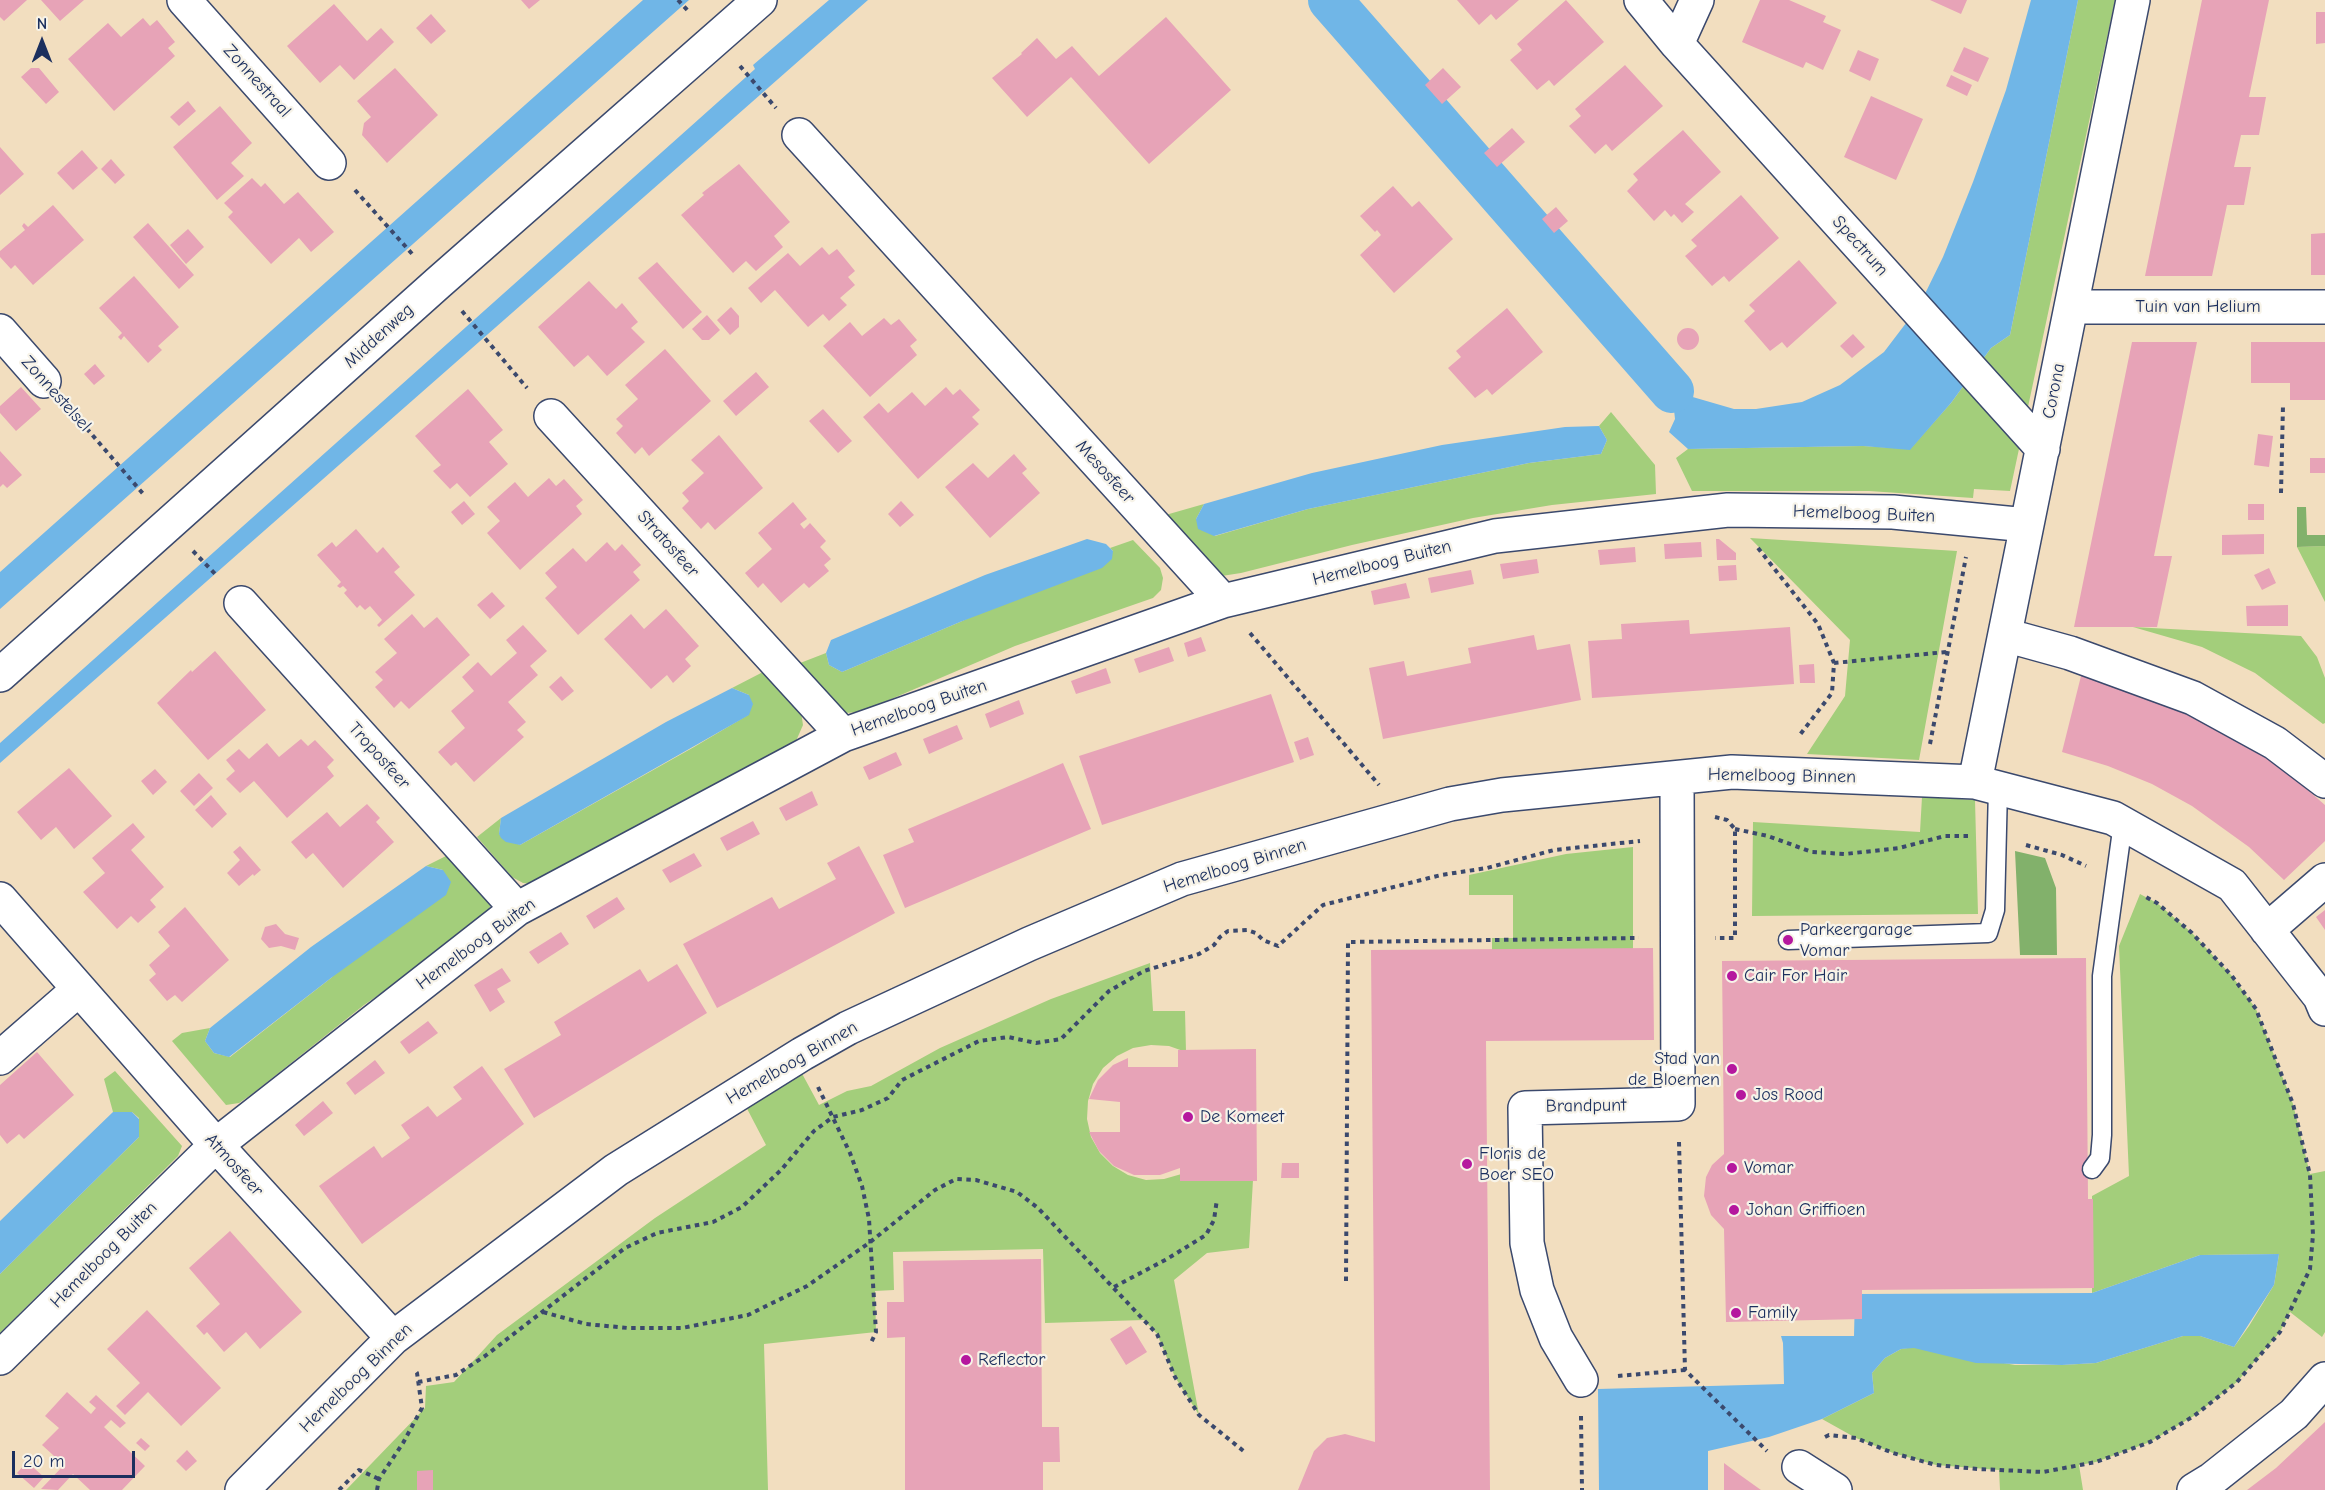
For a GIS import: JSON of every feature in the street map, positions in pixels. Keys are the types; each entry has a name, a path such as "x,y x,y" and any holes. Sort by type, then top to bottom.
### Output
{"street":[{"name":"Zonnestraal","path":"184,0 329,163"},
{"name":"Middenweg","path":"0,675 760,0"},
{"name":"Spectrum","path":"1641,0 1677,44 2043,449"},
{"path":"1677,44 1697,0"},
{"name":"Corona","path":"1987,785 2005,635 2133,0"},
{"name":"Mesosfeer","path":"790,125 1223,601"},
{"name":"Tuin van Helium","path":"2071,307 2325,307"},
{"name":"Zonnestelsel","path":"0,330 44,381"},
{"name":"Stratosfeer","path":"551,416 843,735"},
{"name":"Hemelboog Buiten","path":"0,1358 216,1144 517,909 843,735 1223,601 1495,536 1728,510 1893,512 2027,525"},
{"name":"Troposfeer","path":"231,592 517,909"},
{"path":"2005,635 2078,655 2193,698 2275,743 2325,781"},
{"name":"Hemelboog Binnen","path":"242,1490 393,1338 616,1170 802,1054 848,1028 1029,944 1182,879 1405,815 1478,798 1732,772 1987,785 2114,818 2232,885 2320,997 2325,1009"},
{"path":"1677,778 1678,1104"},
{"path":"2267,930 2325,880"},
{"name":"Atmosfeer","path":"0,899 216,1144 393,1338"},
{"path":"0,1058 79,989"},
{"name":"Brandpunt","path":"1581,1380 1556,1338 1537,1290 1527,1243 1524,1108 1678,1104"},
{"path":"2194,1490 2212,1479 2294,1414 2325,1379"},
{"path":"1799,1467 1835,1490"}],"lane":[{"path":"1788,940 1988,933 1995,910 1987,785"},
{"path":"2092,1169 2100,1158 2102,1135 2102,976 2123,823"}],"path":[{"path":"678,0 692,15"},
{"path":"739,65 790,125"},
{"path":"378,216 417,259"},
{"path":"469,319 551,416"},
{"name":"Zonnestelsel","path":"44,381 149,501"},
{"path":"2281,493 2283,405"},
{"path":"1728,510 1818,624 1834,663 1832,693 1770,773"},
{"path":"1924,780 1946,652 1973,521"},
{"path":"191,549 231,592"},
{"path":"1223,601 1405,815"},
{"path":"1834,663 1946,652"},
{"path":"1346,1281 1348,942 1735,938 1735,829"},
{"path":"376,1490 379,1479 403,1443 422,1408 418,1382 456,1375 485,1356 625,1248 657,1233 713,1222 742,1207 781,1170 814,1131 833,1116 862,1110 888,1098 902,1080 979,1041 1008,1037 1036,1043 1061,1039 1109,991 1144,971 1199,954 1214,945 1228,931 1247,930 1278,946 1323,905 1441,875 1487,868 1554,850 1677,838"},
{"path":"802,1054 833,1116 862,1186 869,1219 876,1332 870,1345"},
{"path":"1678,1104 1685,1370 1760,1444"},
{"path":"543,1312 586,1324 628,1328 682,1328 748,1315 807,1286 869,1243 935,1190 956,1179 976,1180 1017,1192 1031,1203 1157,1334 1174,1377 1199,1415 1246,1453"},
{"path":"1114,1287 1206,1235 1214,1220 1217,1199"},
{"path":"1582,1490 1581,1380 1685,1370"},
{"path":"339,1490 359,1470 379,1479"}],"green space":[{"path":"2078,0 2115,0 2010,491 1974,489 1973,498 1869,491 1692,491 1676,458 1688,449 1863,446 1910,449 1951,403 1991,348 2010,335"},
{"path":"1611,412 1655,465 1656,494 1552,505 1473,518 1241,573 1215,577 1162,516 1204,504 1196,519 1215,536 1308,509 1529,463 1601,454 1607,440 1599,426"},
{"path":"2297,507 2306,507 2307,535 2325,535 2325,546 2297,547"},
{"path":"1750,538 1957,551 1919,760 1807,754 1845,696 1850,640"},
{"path":"1133,540 1160,568 1163,578 1161,590 1153,598 1015,646 861,712 844,713 795,665 826,653 829,665 842,672 960,622 1113,551 1110,548"},
{"path":"2325,546 2325,602 2297,547"},
{"path":"2133,627 2301,636 2317,657 2325,678 2325,723 2323,724 2255,673 2202,647"},
{"path":"763,672 801,712 803,725 796,741 671,807 546,881 534,884 523,883 512,877 477,837 501,818 499,834 520,845 694,747 748,715 749,695 732,688"},
{"path":"1922,797 1975,800 1978,914 1752,916 1753,822 1920,832"},
{"path":"1633,847 1633,955 1492,956 1492,938 1513,938 1513,895 1469,895 1469,875 1566,854"},
{"path":"456,851 491,905 483,922 364,1005 252,1094 239,1103 226,1105 172,1041 182,1033 210,1028 205,1041 214,1053 230,1057 331,978 443,870 426,866"},
{"path":"2015,851 2045,858 2056,888 2057,955 2020,955"},
{"path":"2140,894 2157,903 2192,933 2232,976 2256,1009 2293,1104 2310,1174 2325,1171 2325,1332 2322,1337 2290,1312 2280,1332 2237,1382 2194,1416 2150,1442 2096,1462 2079,1465 2083,1490 2000,1490 1999,1470 1936,1465 1893,1453 1856,1438 1822,1419 1874,1393 1872,1373 1885,1358 1901,1349 1914,1347 2015,1365 2062,1365 2096,1363 2183,1336 2200,1336 2234,1347 2274,1285 2279,1254 2200,1255 2092,1293 2092,1196 2129,1176 2119,946"},
{"path":"1150,963 1153,1011 1185,1011 1186,1052 1169,1046 1151,1045 1133,1048 1117,1056 1103,1068 1093,1084 1088,1101 1087,1119 1091,1137 1100,1153 1113,1166 1128,1175 1146,1180 1164,1179 1185,1173 1253,1180 1249,1248 1207,1253 1174,1280 1199,1415 1175,1377 1157,1334 1144,1320 1045,1323 1043,1249 893,1252 894,1290 875,1291 876,1332 764,1344 768,1490 346,1490 425,1408 426,1386 454,1382 497,1335 655,1218 766,1145 742,1099 799,1068 819,1105 847,1091 871,1086 940,1048 1051,999"},
{"path":"115,1071 182,1146 178,1156 0,1333 0,1274 139,1137 139,1118 132,1112 113,1112 104,1079"}],"water":[{"path":"643,0 689,0 0,609 0,572"},
{"path":"829,0 868,0 0,763 0,743 755,69 753,65"},
{"path":"2031,0 2078,0 2010,335 1991,348 1951,403 1910,450 1863,446 1688,449 1669,432 1675,419 1672,391 1734,409 1756,409 1802,402 1840,385 1884,352 1919,306 1943,257 2006,90"},
{"path":"1599,426 1607,440 1601,454 1529,463 1308,509 1214,536 1198,529 1196,519 1204,504 1312,473 1442,445 1565,427"},
{"path":"1087,539 1106,544 1113,551 1112,559 1102,568 960,622 842,672 829,665 826,653 831,640 985,575"},
{"path":"732,688 749,695 753,704 749,715 520,845 506,842 501,838 499,834 501,818 666,722"},
{"path":"426,866 443,870 451,882 446,895 331,978 229,1057 214,1053 205,1041 210,1028 311,947"},
{"path":"113,1112 132,1112 139,1119 139,1137 0,1274 0,1221"},
{"path":"2279,1254 2274,1285 2234,1347 2200,1336 2183,1336 2096,1363 2062,1365 1976,1363 1914,1348 1901,1349 1885,1358 1872,1373 1874,1393 1822,1419 1769,1437 1708,1451 1708,1490 1599,1490 1598,1389 1784,1384 1781,1336 1854,1336 1855,1294 2092,1293 2200,1255"}],"building":[{"path":"0,0 27,0 4,21 0,17"},
{"path":"41,0 84,0 60,21"},
{"path":"521,0 540,0 529,9"},
{"path":"1457,0 1519,0 1496,20 1491,14 1479,25"},
{"path":"1566,0 1604,42 1554,86 1549,80 1537,90 1510,60 1522,50 1517,44"},
{"path":"1760,0 1789,0 1826,16 1823,22 1841,30 1823,70 1806,62 1803,68 1742,42"},
{"path":"1930,0 1967,0 1961,14"},
{"path":"2202,0 2269,0 2249,97 2266,97 2259,135 2241,135 2234,167 2251,167 2244,205 2227,205 2212,276 2145,276"},
{"path":"334,4 367,41 381,28 394,42 354,80 340,65 320,83 287,46"},
{"path":"2316,12 2325,12 2325,43 2316,44"},
{"path":"431,14 446,31 431,44 416,28"},
{"path":"1166,17 1231,90 1149,164 1071,77 1027,117 992,78 1022,54 1037,38 1056,59 1072,46 1099,76"},
{"path":"143,18 150,26 157,20 175,42 168,48 175,56 114,111 68,59 108,23 121,37"},
{"path":"1964,47 1989,58 1978,82 1953,71"},
{"path":"1858,50 1879,59 1870,81 1849,71"},
{"path":"1625,65 1663,106 1612,151 1606,144 1595,154 1569,126 1581,116 1575,109"},
{"path":"31,68 39,68 59,92 46,104 21,77"},
{"path":"395,68 438,115 387,163 362,135 364,123 371,117 357,101"},
{"path":"1443,68 1461,87 1442,104 1425,85"},
{"path":"1951,75 1972,85 1967,96 1946,86"},
{"path":"1871,96 1923,119 1896,180 1844,157"},
{"path":"188,101 196,111 179,126 170,117"},
{"path":"220,106 252,143 231,163 244,176 217,200 173,147"},
{"path":"1512,128 1525,142 1497,167 1484,153"},
{"path":"1683,130 1721,172 1685,204 1694,212 1682,223 1674,214 1671,217 1665,210 1654,221 1627,191 1638,180 1633,174"},
{"path":"0,147 24,174 0,195"},
{"path":"82,150 98,168 73,190 57,173"},
{"path":"111,159 125,175 115,184 101,169"},
{"path":"739,164 790,222 774,236 783,247 756,271 746,261 733,273 681,215 704,195 702,193"},
{"path":"252,178 261,187 265,183 284,204 298,192 334,232 311,252 299,238 271,264 228,217 233,212 224,203"},
{"path":"1393,186 1412,207 1419,201 1453,239 1394,293 1360,255 1381,235 1377,230 1375,232 1360,216"},
{"path":"1741,195 1779,238 1729,282 1724,276 1712,286 1685,256 1697,246 1691,240"},
{"path":"53,205 84,240 33,285 15,265 11,269 0,257 0,251 25,230 22,226 24,223 28,227"},
{"path":"1556,207 1568,221 1554,233 1542,219"},
{"path":"148,223 194,275 179,289 133,237"},
{"path":"188,229 204,247 186,264 170,245"},
{"path":"2325,233 2325,275 2311,275 2311,234"},
{"path":"822,247 829,255 837,249 855,271 848,277 855,285 840,298 847,305 829,321 823,314 808,327 775,290 761,303 748,288 788,253 800,266"},
{"path":"1799,260 1837,303 1787,348 1782,342 1770,351 1744,321 1755,311 1749,305"},
{"path":"657,262 702,312 683,329 638,278"},
{"path":"134,276 179,327 158,346 162,350 148,363 124,336 121,340 118,337 122,333 99,308"},
{"path":"589,281 616,309 622,303 638,322 631,328 645,342 607,376 588,355 574,367 538,327"},
{"path":"731,307 739,316 739,327 730,335 717,320"},
{"path":"1507,308 1543,352 1492,395 1487,389 1475,398 1448,368 1461,357 1456,351"},
{"path":"707,315 720,330 709,340 702,340 692,329"},
{"path":"884,318 891,325 899,319 917,340 910,346 917,355 870,397 823,346 850,322 862,336"},
{"path":"1688,328 1696,331 1699,339 1696,347 1688,350 1680,347 1677,339 1680,331"},
{"path":"1853,334 1865,347 1852,358 1840,346"},
{"path":"2132,342 2197,342 2154,556 2172,556 2157,627 2074,627"},
{"path":"2251,342 2325,342 2325,400 2290,400 2290,383 2251,383"},
{"path":"665,349 711,401 649,456 642,447 635,454 616,433 623,426 616,419 638,399 625,385"},
{"path":"95,364 105,376 94,385 84,374"},
{"path":"756,372 769,387 736,416 723,401"},
{"path":"21,387 41,409 16,431 0,413 0,406"},
{"path":"946,387 953,395 960,389 980,410 972,417 979,424 918,479 863,417 879,403 888,413 912,392 925,406"},
{"path":"468,389 503,430 489,442 508,464 470,497 457,483 450,489 433,471 441,465 415,436"},
{"path":"823,409 852,441 838,453 809,421"},
{"path":"2258,434 2273,436 2269,467 2254,465"},
{"path":"719,435 763,488 715,530 708,522 701,529 682,508 689,501 682,493 704,473 691,460"},
{"path":"0,451 22,475 7,488 3,484 0,487"},
{"path":"1014,454 1027,469 1022,473 1040,493 990,538 945,487 973,463 988,478"},
{"path":"2310,458 2325,458 2325,473 2310,473"},
{"path":"549,478 556,486 564,479 583,500 576,506 582,514 520,570 487,533 500,521 487,507 515,482 528,497"},
{"path":"464,501 475,514 462,525 451,512"},
{"path":"901,501 914,515 900,527 888,514"},
{"path":"793,502 807,519 800,524 804,529 810,523 826,541 820,547 831,559 824,565 829,571 809,588 804,583 781,603 763,583 758,588 745,573 772,549 758,533"},
{"path":"2248,504 2264,504 2264,520 2248,520"},
{"path":"356,529 377,553 383,547 400,567 394,572 415,595 379,627 377,625 382,620 370,606 365,610 360,605 357,608 344,593 347,590 343,586 340,588 337,586 341,582 317,555 332,542 336,547"},
{"path":"2264,534 2264,554 2222,555 2222,535"},
{"path":"1716,539 1736,553 1736,560 1717,560"},
{"path":"607,542 615,551 622,544 641,565 633,572 640,580 578,635 545,598 557,587 545,573 573,548 586,562"},
{"path":"1701,542 1702,557 1665,559 1664,544"},
{"path":"1635,547 1636,562 1600,565 1598,550"},
{"path":"1537,559 1539,573 1503,579 1500,564"},
{"path":"1736,565 1737,580 1719,581 1718,566"},
{"path":"2269,568 2276,583 2262,590 2254,575"},
{"path":"1471,570 1474,584 1431,593 1428,578"},
{"path":"1406,583 1410,598 1374,605 1371,591"},
{"path":"492,592 505,606 490,619 477,605"},
{"path":"2288,605 2288,626 2247,626 2246,606"},
{"path":"666,609 699,646 685,659 691,666 673,683 667,675 651,689 604,639 631,614 644,629"},
{"path":"412,614 424,628 437,617 470,655 409,709 401,701 394,708 375,687 383,680 375,672 397,653 384,639"},
{"path":"1689,620 1690,634 1790,627 1794,684 1592,698 1588,641 1622,639 1621,624"},
{"path":"523,625 547,651 530,666 538,675 508,702 526,722 517,730 524,737 474,782 456,762 451,766 438,752 465,728 451,711 474,691 462,677 478,662 491,676 517,653 506,640"},
{"path":"1534,635 1537,650 1570,644 1581,700 1383,739 1369,668 1404,661 1407,676 1471,663 1468,648"},
{"path":"1201,637 1206,651 1188,657 1184,643"},
{"path":"1169,647 1174,661 1139,673 1134,659"},
{"path":"215,651 266,710 208,760 157,703 191,670 192,672"},
{"path":"1814,664 1815,683 1800,683 1799,665"},
{"path":"1106,668 1111,683 1076,694 1071,681"},
{"path":"2082,672 2136,688 2236,735 2281,767 2325,805 2325,841 2284,880 2249,847 2192,806 2152,784 2108,766 2062,752"},
{"path":"561,676 574,691 562,701 549,687"},
{"path":"1271,694 1294,762 1102,825 1079,756"},
{"path":"1019,700 1024,714 990,728 985,714"},
{"path":"957,725 963,739 929,754 923,739"},
{"path":"1308,737 1314,755 1300,760 1294,742"},
{"path":"301,739 308,746 315,740 334,760 327,767 334,776 287,818 254,781 240,793 226,779 235,771 226,760 239,749 249,759 267,743 279,757"},
{"path":"896,752 902,765 869,780 863,767"},
{"path":"1063,763 1091,829 905,908 883,855 914,842 908,829"},
{"path":"69,768 112,816 74,849 56,827 41,840 17,812"},
{"path":"155,769 167,782 153,795 141,781"},
{"path":"199,773 213,788 194,806 180,791"},
{"path":"812,791 818,805 786,821 779,808"},
{"path":"211,795 227,814 212,828 195,810"},
{"path":"367,804 380,818 376,822 394,842 343,888 313,853 306,859 291,842 327,812 340,827"},
{"path":"753,821 760,834 727,851 720,838"},
{"path":"133,823 145,837 131,850 164,887 150,900 156,907 138,923 131,916 117,929 83,892 105,873 92,858"},
{"path":"240,846 261,870 239,886 227,873 240,860 233,852"},
{"path":"859,846 895,913 717,1008 683,944 772,897 779,909 836,879 827,863"},
{"path":"694,853 702,866 670,883 662,870"},
{"path":"617,897 625,909 594,929 586,916"},
{"path":"185,907 229,960 182,1002 175,995 167,1001 149,980 156,974 149,965 170,946 158,932"},
{"path":"2325,910 2325,930 2316,917"},
{"path":"276,924 285,934 299,938 295,950 281,946 269,948 261,939 265,927"},
{"path":"561,932 569,944 538,964 529,952"},
{"path":"1653,948 1654,1040 1486,1041 1490,1490 1298,1490 1314,1451 1327,1438 1345,1434 1375,1442 1371,950"},
{"path":"2086,958 2088,1199 2093,1199 2094,1288 1862,1290 1862,1319 1726,1322 1724,1229 1711,1215 1704,1196 1706,1177 1712,1165 1724,1154 1722,961"},
{"path":"677,964 707,1013 534,1118 504,1069 561,1035 554,1022 640,969 648,982"},
{"path":"502,968 511,981 497,989 505,1002 490,1012 474,985"},
{"path":"428,1021 438,1033 409,1054 400,1042"},
{"name":"De Komeet","path":"1256,1049 1257,1181 1180,1181 1180,1168 1160,1175 1134,1175 1114,1166 1099,1151 1089,1132 1120,1132 1120,1102 1089,1099 1098,1080 1113,1065 1128,1058 1128,1067 1178,1067 1178,1050"},
{"path":"37,1052 74,1095 24,1139 19,1134 7,1144 0,1135 0,1085"},
{"path":"375,1060 385,1073 355,1095 346,1083"},
{"path":"482,1066 524,1124 362,1244 319,1186 374,1146 382,1158 410,1138 401,1125 428,1106 437,1117 462,1099 453,1087"},
{"path":"323,1101 333,1113 304,1136 295,1125"},
{"path":"1282,1163 1299,1163 1299,1178 1281,1178"},
{"path":"230,1231 302,1312 260,1349 246,1332 224,1352 207,1332 204,1335 196,1326 220,1304 189,1268"},
{"path":"1041,1259 1042,1427 1059,1427 1060,1462 1043,1462 1043,1490 905,1490 905,1337 887,1338 887,1302 904,1302 903,1261"},
{"path":"147,1310 221,1388 181,1426 148,1392 125,1415 116,1406 140,1383 107,1349"},
{"path":"1131,1326 1147,1352 1126,1365 1110,1339"},
{"path":"67,1392 91,1414 96,1408 89,1402 96,1395 126,1423 120,1428 111,1420 104,1427 145,1466 122,1490 90,1490 73,1474 58,1490 41,1489 64,1465 42,1445 59,1428 45,1416"},
{"path":"2325,1422 2325,1490 2247,1490 2276,1468"},
{"path":"141,1438 150,1446 145,1451 136,1443"},
{"path":"187,1450 197,1461 186,1471 176,1461"},
{"path":"27,1462 44,1477 34,1488 17,1473"},
{"path":"1724,1463 1740,1475 1761,1490 1724,1490"},
{"path":"433,1470 433,1490 417,1490 417,1471"}],"waterway":[{"path":"1330,0 1672,391"}],"place":[{"name":"Parkeergarage Vomar","path":"1788,940"},
{"name":"Cair For Hair","path":"1732,976"},
{"name":"Stad van de Bloemen","path":"1732,1069"},
{"name":"Jos Rood","path":"1741,1095"},
{"name":"De Komeet","path":"1188,1117"},
{"name":"Floris de Boer SEO","path":"1467,1164"},
{"name":"Vomar","path":"1732,1168"},
{"name":"Johan Griffioen","path":"1734,1210"},
{"name":"Family","path":"1736,1313"},
{"name":"Reflector","path":"966,1360"}]}
